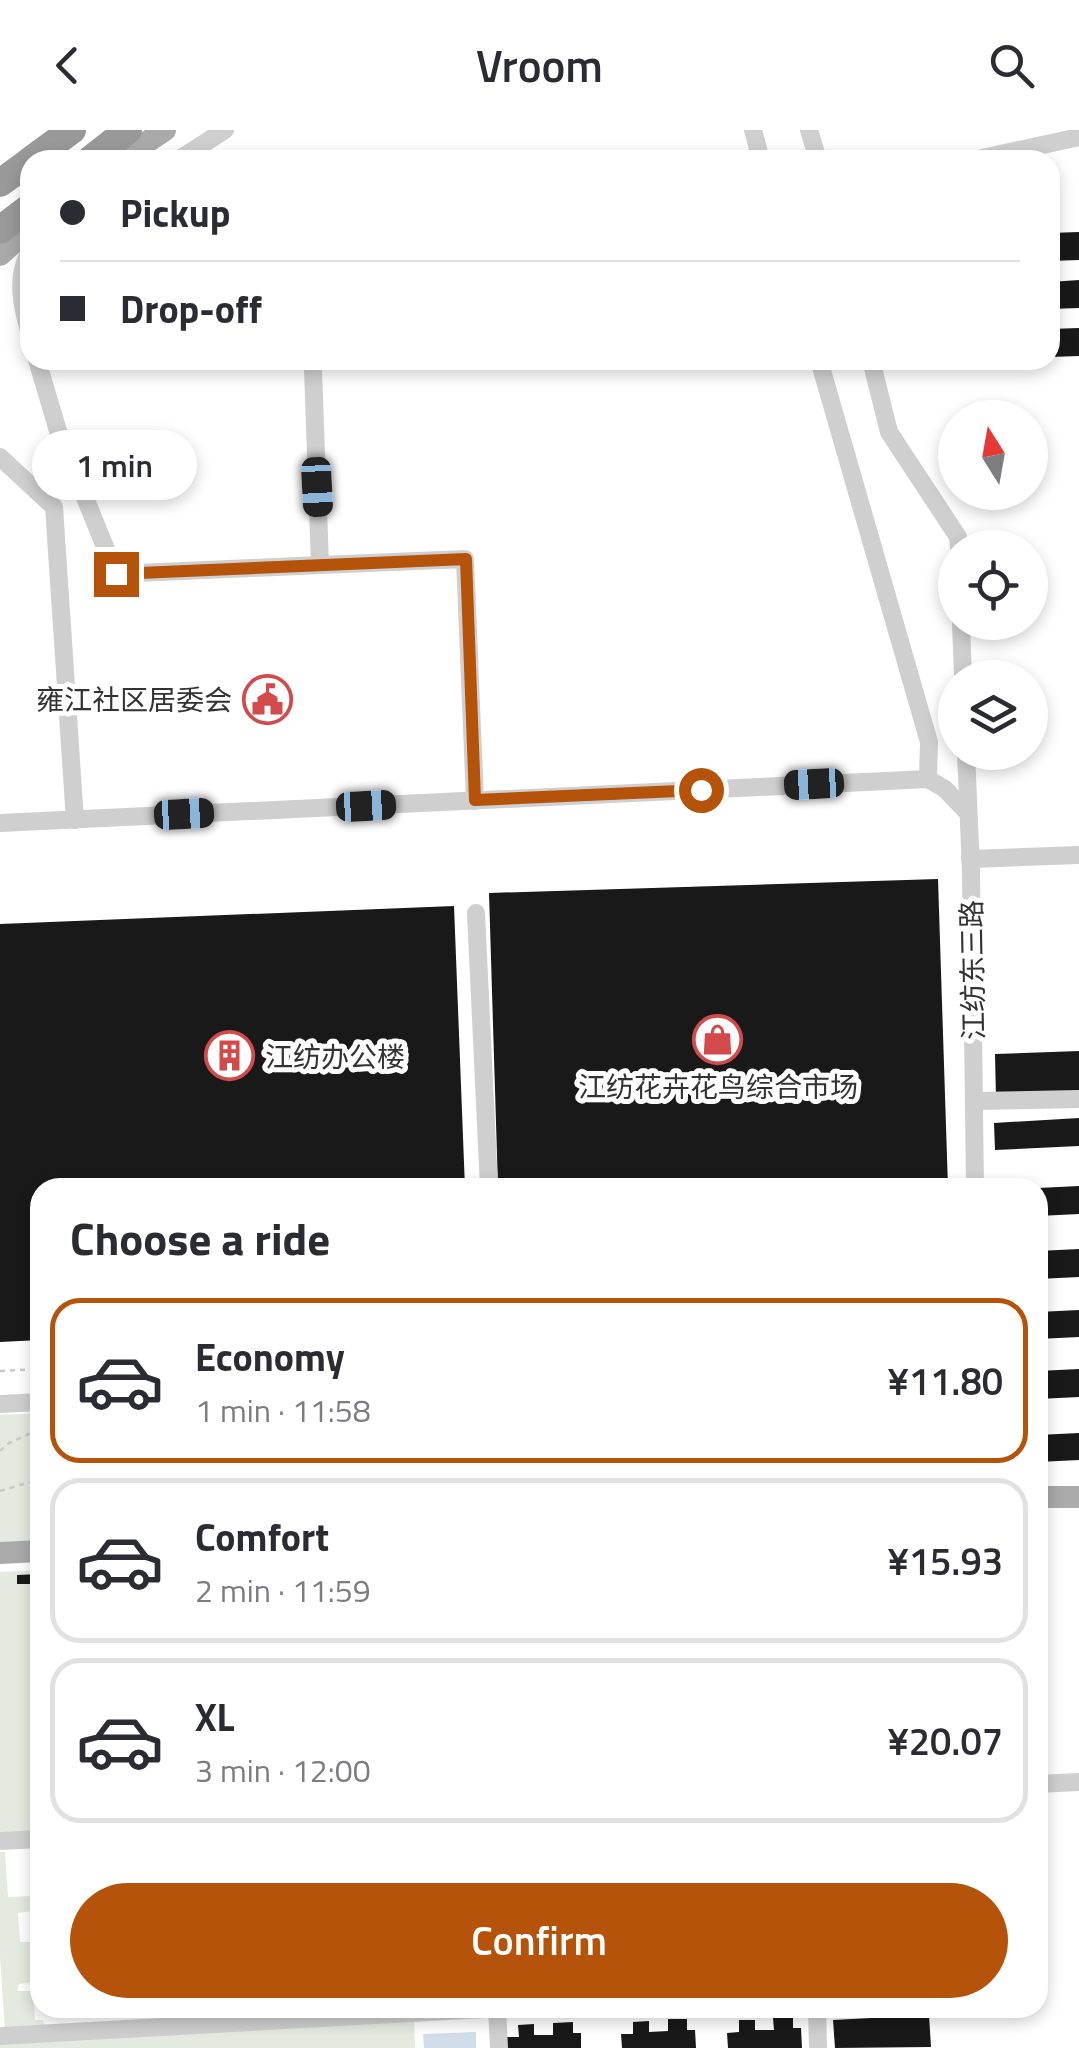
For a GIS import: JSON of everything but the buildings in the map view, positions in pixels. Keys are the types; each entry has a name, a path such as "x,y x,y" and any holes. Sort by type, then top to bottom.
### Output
{"highway":[{"path":"45,150 72,130"},
{"path":"0,184 20,169"},
{"path":"0,230 20,215"}],"main road":[{"path":"129,150 164,130"},
{"path":"0,255 20,237"},
{"path":"1048,1497 1079,1496"},
{"path":"0,1553 30,1552"}],"street":[{"path":"194,150 225,130"},
{"path":"1019,150 1079,137"},
{"path":"40,370 58,432 116,574 466,559 475,800"},
{"path":"312,370 320,565"},
{"path":"822,370 928,742 928,778"},
{"path":"874,370 889,432 953,530"},
{"path":"0,457 54,507 75,820"},
{"name":"江纺东三路","path":"967,770 975,1178"},
{"path":"0,823 928,778 968,812"},
{"path":"970,865 1079,855"},
{"path":"970,865 1079,866"},
{"path":"476,913 489,1178"},
{"path":"974,1101 1079,1099"},
{"path":"0,1404 30,1402"},
{"path":"1048,1784 1079,1782"},
{"path":"0,1841 30,1840"},
{"path":"0,2036 279,2018"},
{"path":"498,2018 499,2048"},
{"path":"816,2018 818,2048"}],"path":[{"path":"0,1371 30,1370"},
{"path":"0,1451 30,1434"},
{"path":"0,1491 30,1481"}],"shaded area":[{"path":"30,1414 30,1540 0,1542 0,1415"},
{"path":"30,1570 30,1836 0,1837 0,1572"},
{"path":"0,1852 5,1852 8,1897 30,1896 30,1911 18,1913 20,1942 30,1942 30,1983 19,1984 17,1991 30,1991 30,2018 43,2020 45,2029 5,2031"},
{"path":"414,2018 415,2048 0,2048 0,2036"},
{"path":"476,2032 476,2048 424,2048 423,2034"}],"place":[{"name":"雍江社区居委会","path":"267,699"},
{"name":"江纺花卉花鸟综合市场","path":"718,1039"},
{"name":"江纺办公楼","path":"230,1056"}],"route":[{"path":"116,574 466,559 475,800 701,790"}]}
